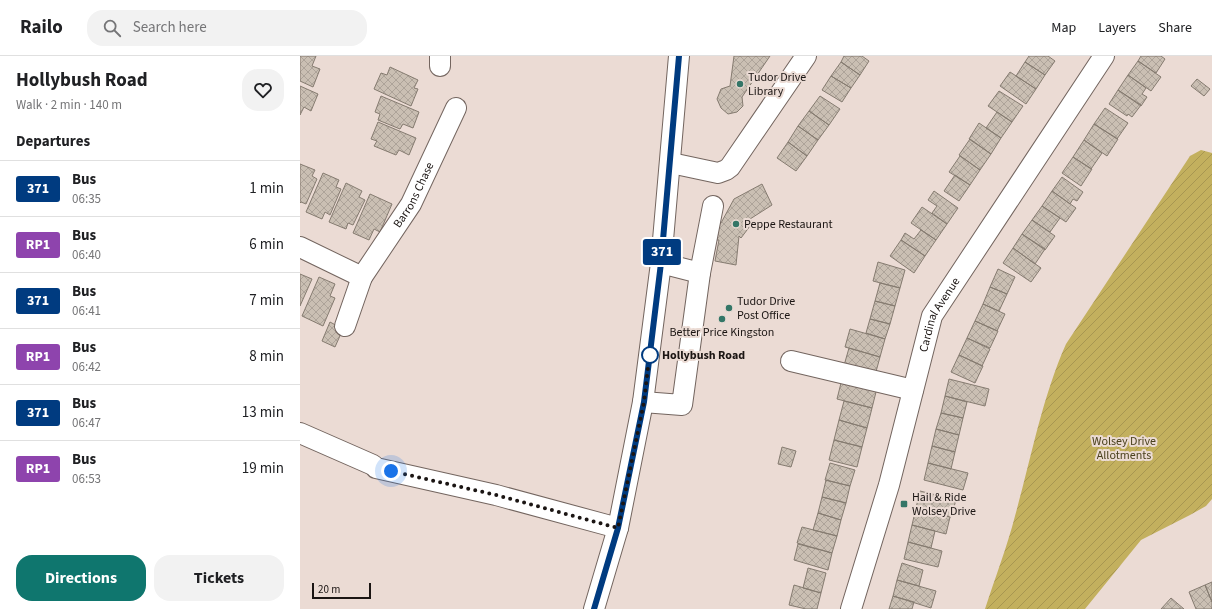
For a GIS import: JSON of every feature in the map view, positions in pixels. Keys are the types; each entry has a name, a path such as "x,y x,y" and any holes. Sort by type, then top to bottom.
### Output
{"street":[{"path":"594,609 618,528 644,402 661,263 671,163 679,56"},
{"path":"671,163 718,173 730,167 806,56"},
{"name":"Cardinal Avenue","path":"850,609 889,485 932,316 1104,56"},
{"name":"Barrons Chase","path":"345,326 362,277 411,204 456,108"},
{"path":"644,402 682,405 700,272 713,206"},
{"path":"300,247 362,277"},
{"path":"661,263 700,272"},
{"path":"791,361 913,390"},
{"path":"300,433 375,466 496,495 618,528"}],"green space":[{"name":"Wolsey Drive Allotments","path":"1201,150 1212,153 1212,499 1206,506 1141,540 1085,609 985,609 1012,528 1050,386 1066,344 1190,156"}],"building":[{"path":"300,56 316,56 312,66 320,69 313,87 300,81"},
{"name":"Tudor Drive Library","path":"734,56 770,56 742,97 743,106 737,112 728,114 721,108 717,99 721,89 730,86"},
{"path":"844,56 862,56 869,61 860,75 841,62"},
{"path":"1029,56 1048,56 1055,61 1045,75 1025,62"},
{"path":"1141,56 1161,56 1165,59 1156,73 1138,61"},
{"path":"1138,61 1161,77 1151,91 1128,75"},
{"path":"841,62 860,75 851,88 831,76"},
{"path":"1025,62 1045,75 1036,89 1016,76"},
{"path":"390,67 418,80 414,88 418,89 411,106 374,89 381,73 387,75"},
{"path":"1010,72 1036,89 1026,104 1000,86"},
{"path":"1128,75 1146,88 1142,94 1147,97 1141,106 1118,90"},
{"path":"831,76 851,88 842,102 822,90"},
{"path":"1197,79 1210,89 1204,96 1191,86"},
{"path":"300,86 318,94 311,111 304,107 300,115"},
{"path":"1118,90 1141,105 1132,117 1128,114 1127,116 1109,104"},
{"path":"999,91 1023,106 1012,122 988,106"},
{"path":"381,96 419,112 413,128 403,124 400,129 378,120 380,114 375,112"},
{"path":"820,96 840,109 829,125 809,111"},
{"path":"1105,108 1128,123 1117,139 1094,124"},
{"path":"809,111 829,125 818,140 798,126"},
{"path":"997,112 1012,122 1001,138 986,128"},
{"path":"378,122 416,138 409,155 399,150 396,155 374,146 377,141 371,139"},
{"path":"979,123 1001,138 991,154 969,139"},
{"path":"1094,124 1118,139 1107,156 1084,140"},
{"path":"798,126 818,140 807,156 788,142"},
{"path":"970,139 991,154 980,170 959,155"},
{"path":"1084,140 1102,153 1091,169 1073,157"},
{"path":"788,142 807,156 796,171 777,158"},
{"path":"960,156 980,170 970,185 949,172"},
{"path":"1073,157 1092,169 1081,186 1062,173"},
{"path":"300,164 315,170 312,176 317,179 306,204 300,203"},
{"path":"323,173 339,180 336,187 341,189 330,215 325,212 322,219 306,212"},
{"path":"955,175 970,185 959,201 944,191"},
{"path":"1062,177 1083,192 1077,201 1073,199 1070,204 1052,191"},
{"path":"346,183 362,191 359,197 365,200 353,225 348,223 346,229 329,222"},
{"name":"Peppe Restaurant","path":"762,184 772,205 750,219 753,222 741,238 739,236 736,265 715,261 719,240 715,240 718,225 721,223 734,199"},
{"path":"934,191 958,208 947,224 932,213 937,206 928,200"},
{"path":"1052,191 1076,208 1066,222 1042,206"},
{"path":"370,194 392,204 380,232 374,229 369,240 353,233"},
{"path":"1042,206 1060,218 1050,232 1032,220"},
{"path":"922,207 947,224 936,240 911,223"},
{"path":"1032,220 1055,236 1045,250 1022,234"},
{"path":"921,230 936,240 925,256 901,240 905,233 914,239"},
{"path":"1022,234 1045,249 1035,264 1013,248"},
{"path":"901,240 925,256 914,273 890,256"},
{"path":"1013,248 1041,268 1031,282 1003,263"},
{"path":"878,262 905,270 900,288 873,281"},
{"path":"998,269 1015,277 1007,294 990,287"},
{"path":"300,274 312,279 300,306"},
{"path":"319,277 335,284 330,296 335,298 323,326 302,316"},
{"path":"880,283 900,288 895,306 875,301"},
{"path":"990,287 1007,294 999,311 983,304"},
{"path":"875,301 895,306 890,324 870,319"},
{"path":"983,304 1005,314 997,331 975,321"},
{"path":"870,319 890,324 885,339 866,333"},
{"path":"975,321 998,331 990,348 967,338"},
{"path":"330,322 343,329 335,347 322,341"},
{"path":"850,329 885,339 880,357 845,347"},
{"path":"967,338 990,349 982,366 959,355"},
{"path":"849,348 880,357 874,379 843,369"},
{"path":"959,355 983,366 975,383 951,372"},
{"path":"842,379 877,388 872,408 837,399"},
{"path":"949,379 989,389 985,406 945,396"},
{"path":"945,396 967,402 963,418 941,413"},
{"path":"844,401 872,408 867,428 839,420"},
{"path":"941,413 963,418 959,435 936,429"},
{"path":"839,420 867,428 862,447 834,440"},
{"path":"936,429 959,435 955,452 932,446"},
{"path":"834,440 862,447 857,467 829,460"},
{"path":"932,446 955,452 951,469 928,463"},
{"path":"782,447 796,451 791,467 778,464"},
{"path":"830,463 855,470 850,486 825,480"},
{"path":"928,463 968,473 963,490 924,480"},
{"path":"826,480 850,486 846,503 822,497"},
{"path":"920,491 956,500 951,517 916,508"},
{"path":"822,497 846,503 841,520 818,513"},
{"path":"916,508 950,517 946,534 912,525"},
{"path":"818,513 841,520 837,536 813,530"},
{"path":"912,525 935,531 931,548 908,542"},
{"path":"802,527 837,536 832,553 797,543"},
{"path":"908,542 942,551 938,567 904,559"},
{"path":"798,544 832,553 828,570 794,560"},
{"path":"902,563 923,570 919,586 897,580"},
{"path":"808,568 826,573 821,593 803,588"},
{"path":"897,580 936,591 931,608 893,596"},
{"path":"1212,582 1212,602 1205,585"},
{"path":"794,585 821,593 817,609 806,609 789,605"},
{"path":"1205,585 1212,602 1212,609 1196,609 1189,592"},
{"path":"893,596 914,602 912,609 889,609"},
{"path":"1171,598 1184,609 1161,609"}],"bus line":[{"name":"371","path":"594,609 618,528 644,402 661,263 671,163 679,56"}],"place":[{"name":"Tudor Drive Library","path":"740,84"},
{"name":"Peppe Restaurant","path":"736,224"},
{"name":"Tudor Drive Post Office","path":"729,308"},
{"name":"Better Price Kingston","path":"722,319"},
{"name":"Hollybush Road","path":"650,355"},
{"name":"Hail & Ride Wolsey Drive","path":"904,504"}],"route":[{"path":"391,471 496,495 618,528 644,402 650,350 650,355"}]}
